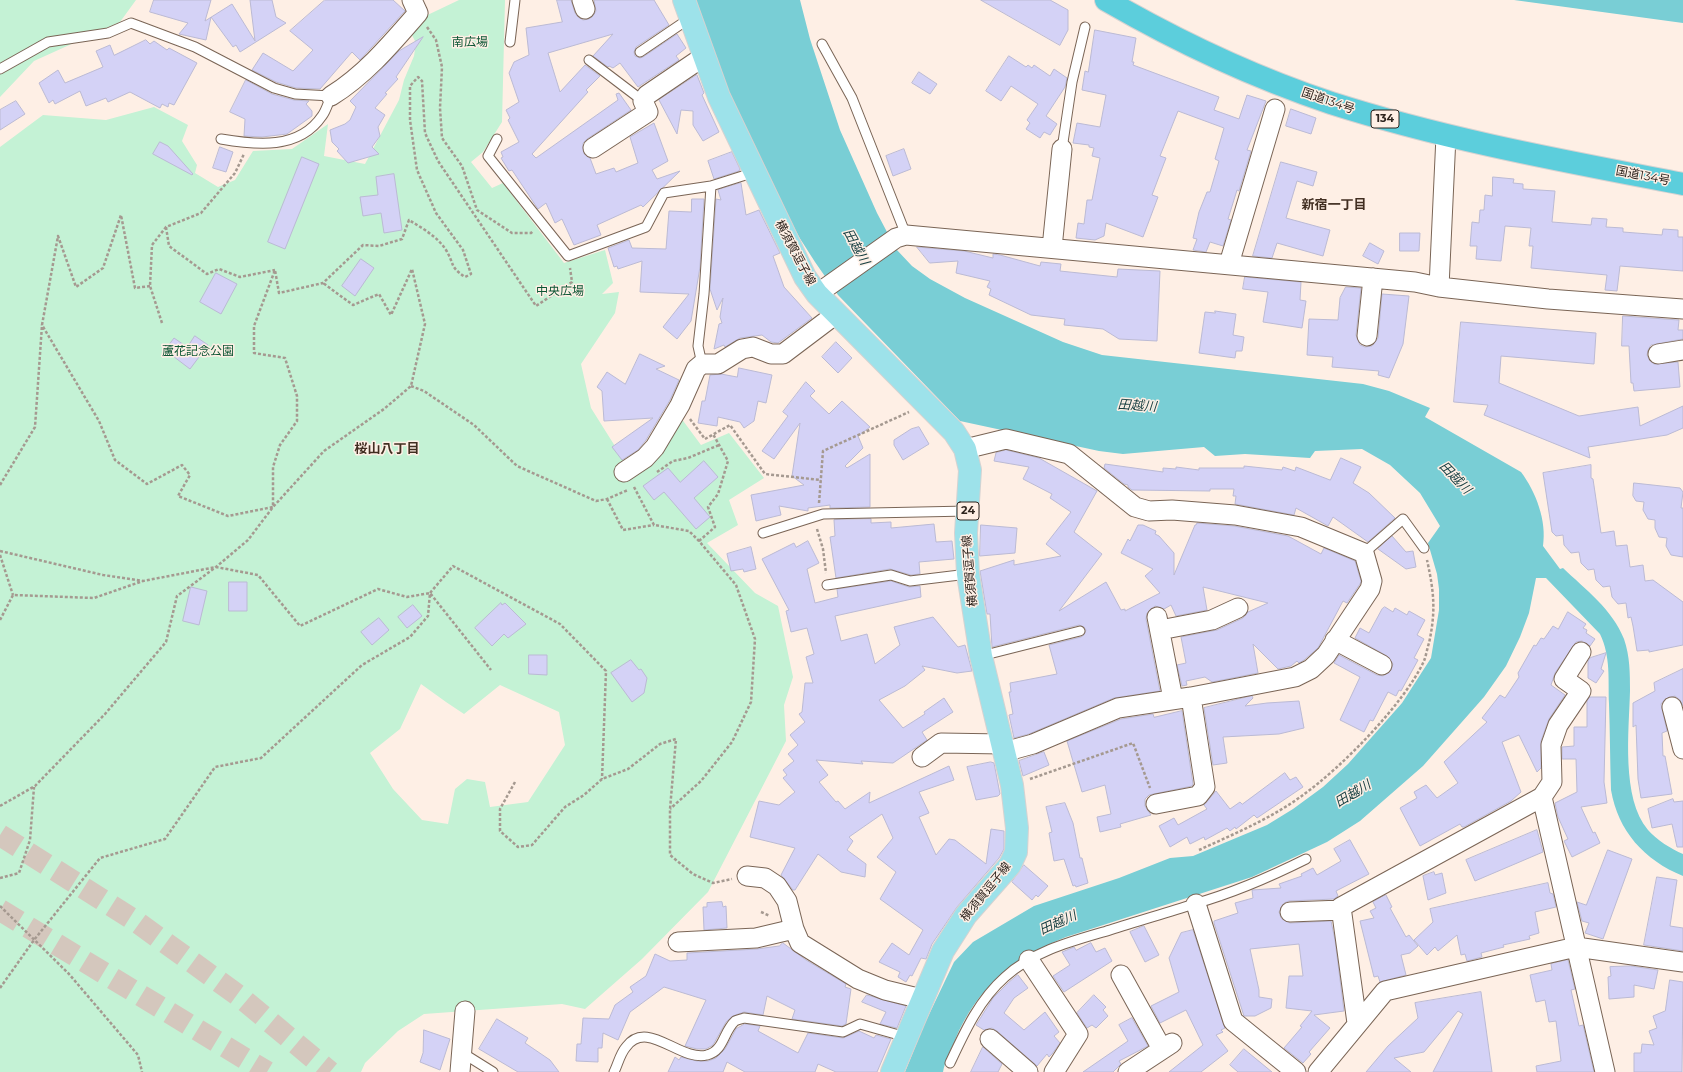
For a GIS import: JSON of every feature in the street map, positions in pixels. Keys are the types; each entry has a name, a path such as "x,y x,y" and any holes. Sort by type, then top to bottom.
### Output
{"highway":[{"name":"国道134号","path":"1106,0 1198,49 1266,79 1330,102 1446,136 1495,148 1683,184"}],"main road":[{"name":"横須賀逗子線","path":"687,9 703,57 719,97 800,268 822,290 836,314 954,432 965,449 970,470 966,533 968,574 981,656 1012,785 1017,828 1016,852 1010,865 954,931 943,951 922,998 892,1072"}],"street":[{"path":"331,96 349,85 385,52 415,7"},
{"path":"593,148 648,112 643,101 647,95 703,57"},
{"path":"1229,264 1275,108"},
{"path":"1439,287 1446,136"},
{"path":"1052,248 1062,149"},
{"path":"822,290 901,236 1229,264 1415,282 1439,287 1548,299 1683,309"},
{"path":"1367,336 1373,278"},
{"path":"629,480 655,447 680,405 696,369 702,364 718,364 742,349 753,347 770,354 783,354 836,314"},
{"path":"1658,354 1683,350"},
{"path":"922,757 941,743 1003,748 1033,744 1118,708 1295,677 1311,669 1326,655 1370,589 1372,581 1364,553 1301,527 1235,515 1172,510 1149,511 1135,507 1069,454 1006,439 965,449"},
{"path":"1156,804 1198,796 1205,787 1182,698 1158,624 1212,620 1238,608"},
{"path":"1335,640 1382,665"},
{"path":"1357,1023 1341,907 1542,797 1552,782 1551,745 1558,725 1581,691 1564,679 1582,652"},
{"path":"1672,707 1683,749"},
{"path":"1542,797 1605,1072"},
{"path":"746,876 765,878 778,886 787,901 794,929 800,944 858,979 885,990 922,998"},
{"path":"1196,904 1233,1021 1296,1072"},
{"path":"1290,912 1342,910"},
{"path":"678,942 756,938 794,929"},
{"path":"1318,1072 1385,991 1576,947 1683,962"},
{"path":"1029,960 1078,1034 1055,1072"},
{"path":"1121,975 1168,1046 1128,1072"},
{"path":"460,1072 465,1011"},
{"path":"990,1039 1028,1072"}],"lane":[{"path":"510,42 515,0"},
{"path":"640,52 687,9"},
{"path":"0,70 48,42 108,33 131,23 195,47 274,88 295,94 331,96 322,116 305,133 288,142 249,144 221,139"},
{"path":"1062,149 1072,82 1085,26"},
{"path":"822,44 852,98 901,236"},
{"path":"589,60 643,101"},
{"path":"497,139 488,156 568,256 646,227 664,193 711,186 755,172"},
{"path":"702,364 698,346 704,294 711,186"},
{"path":"763,533 820,515 968,511"},
{"path":"1364,553 1403,519 1424,548"},
{"path":"827,585 891,575 910,581 968,574"},
{"path":"981,656 1080,631"},
{"path":"950,1063 969,1023 987,996 1006,976 1029,960 1056,945 1196,904 1272,876 1306,859"},
{"path":"614,1072 625,1048 633,1039 648,1037 659,1039 682,1053 705,1056 716,1052 735,1021 744,1018 843,1032 860,1024 906,1037"},
{"path":"461,1052 493,1072"}],"path":[{"path":"415,7 436,40 442,67 440,108 442,138 462,166 477,210 512,233 531,232 543,223"},
{"path":"275,270 278,292 323,283 363,245 379,246 402,239 409,220 428,231 446,249 454,270 465,277 471,274 463,250 436,213 417,170 410,120 410,86 418,77 422,82 425,133 438,161 536,306 572,282 568,256"},
{"path":"162,323 150,286 152,245 166,227 202,213 235,173 249,144"},
{"path":"473,213 477,210"},
{"path":"0,485 35,427 42,324 58,236 76,287 103,268 121,215 135,288 150,286"},
{"path":"166,227 168,246 207,274 219,269 240,278 275,270"},
{"path":"0,806 34,786 105,714 166,642 177,596 216,567 248,540 274,507 324,452 384,409 411,386 425,324 412,269 391,315 379,294 353,305 323,283"},
{"path":"274,507 273,467 280,445 297,421 297,396 285,358 254,353 254,326 275,270"},
{"path":"42,324 99,421 115,460 147,484 182,465 190,475 178,496 228,516 274,507"},
{"path":"411,386 424,391 474,425 517,466"},
{"path":"827,585 823,549 816,531 820,515 823,451 896,419 926,403"},
{"path":"680,405 705,439 730,425 765,474 821,480"},
{"path":"699,540 715,527 708,507 718,494 728,461 713,434"},
{"path":"629,480 654,525"},
{"path":"607,499 623,530 654,525 689,531 699,540 736,585 755,639 751,702 732,742 701,781 670,809"},
{"path":"1199,850 1248,827 1303,796 1338,766 1375,728 1408,689 1425,660 1434,620 1433,587 1424,548"},
{"path":"0,551 103,575 143,581"},
{"path":"0,555 13,595 0,620"},
{"path":"0,988 34,940 100,858 165,838 215,767 261,758 362,665 410,638 428,616 430,593 453,566 560,624 606,671 602,779"},
{"path":"13,595 94,598 143,581 216,567 258,574 300,626 378,589 407,597 430,593"},
{"path":"430,593 491,670"},
{"path":"515,782 500,809 500,831 518,847 532,845 564,807 584,795 602,779 628,769 660,744 676,740 670,809 670,855 693,874 712,883 746,876"},
{"path":"1012,785 1133,743 1156,804"},
{"path":"0,878 19,874 30,840 34,786"},
{"path":"0,906 69,974 138,1055 142,1072"}],"green space":[{"path":"0,0 136,0 120,22 34,61 0,97"},
{"path":"459,0 505,0 502,122 483,152 471,162 492,188 503,183 564,263 605,250 613,283 602,294 619,292 615,313 581,364 591,408 630,470 681,418 701,445 729,433 764,478 729,500 738,525 707,543 755,593 778,606 793,677 784,705 786,741 708,892 642,959 585,1009 562,1004 424,1014 398,1031 365,1063 361,1072 0,1072 0,147 43,115 106,120 154,107 188,125 182,141 197,165 195,173 218,187 235,180 253,151 292,149 328,124 324,156 365,164 399,100 404,80 414,56 416,43 410,31 417,20","holes":["421,684 464,714 500,685 559,712 565,745 528,802 490,807 485,782 467,779 455,789 448,824 422,820 393,789 370,753 400,729"]}],"water":[{"name":"田越川","path":"696,0 800,0 810,39 840,130 877,213 896,249 912,266 930,279 965,298 1063,342 1102,355 1363,384 1389,391 1430,408 1425,417 1521,472 1536,498 1542,517 1544,536 1543,546 1560,569 1563,568 1606,609 1619,628 1624,639 1629,658 1630,672 1628,764 1634,800 1639,816 1648,830 1664,844 1683,854 1683,876 1656,862 1645,853 1627,831 1615,805 1611,790 1608,668 1606,651 1600,634 1546,578 1536,578 1529,613 1520,637 1506,666 1484,697 1423,766 1360,821 1327,842 1252,877 1066,937 1030,954 999,976 974,1004 955,1040 946,1060 943,1072 905,1072 924,1025 954,962 973,942 1034,906 1119,878 1170,858 1193,856 1267,825 1293,809 1323,787 1348,764 1402,703 1431,658 1439,610 1439,589 1437,574 1428,543 1440,526 1420,493 1390,465 1362,449 1315,451 1310,458 1245,454 1215,456 1204,447 1123,454 1099,451 960,421 838,295 799,237 727,89 697,8"},
{"path":"1514,0 1683,0 1683,23"}],"building":[{"path":"154,0 211,0 205,21 211,17 206,40 179,34 188,23 150,12"},
{"path":"250,0 272,0 276,17 286,23 240,52 236,45 233,47 211,17 232,4 255,41"},
{"path":"325,0 393,0 405,11 360,60 352,52 320,89 296,88 276,82 252,70 263,53 293,71 313,50 290,31"},
{"path":"557,0 571,0 575,13 583,20 589,19 596,11 594,0 654,0 669,25 636,47 634,52 635,56 640,58 643,57 677,34 686,48 676,56 679,60 638,87 620,63 613,68 608,67 593,56 613,34 548,53 560,92 585,65 600,76 586,90 588,92 532,154 536,158 618,100 616,94 619,93 631,110 583,143 584,154 590,158 596,174 614,168 616,172 638,163 630,137 654,123 668,161 652,170 657,179 680,171 643,207 641,205 597,225 601,235 574,245 562,219 555,223 546,203 538,209 512,170 509,171 501,158 503,157 501,152 519,142 508,120 510,118 506,110 519,102 509,73 514,62 529,55 526,28 562,22"},
{"path":"981,0 1050,0 1068,10 1068,30 1060,45"},
{"path":"1095,30 1136,38 1132,62 1134,62 1133,65 1219,97 1214,110 1239,119 1247,95 1266,101 1247,150 1251,151 1239,191 1237,190 1228,219 1231,220 1223,246 1210,242 1206,252 1193,250 1197,239 1193,238 1199,212 1207,192 1210,192 1219,161 1215,159 1224,128 1178,111 1160,156 1166,158 1152,195 1158,197 1143,237 1106,223 1104,236 1095,240 1076,238 1078,223 1084,224 1087,200 1092,200 1100,158 1092,156 1094,148 1089,147 1089,145 1073,143 1077,123 1100,127 1106,95 1082,90 1085,71 1088,72"},
{"path":"423,37 396,77 398,79 385,93 387,94 375,108 385,115 378,127 380,136 372,147 379,154 348,163 337,151 339,149 332,142 330,130 345,124 350,120 356,107 350,101 399,51"},
{"path":"146,40 150,44 154,41 167,50 169,48 197,63 174,105 169,103 168,107 162,104 160,108 130,92 108,102 106,98 86,106 80,91 55,104 53,100 49,103 39,83 58,70 65,83 103,67 96,51 110,45 114,55"},
{"path":"1009,56 1026,67 1028,65 1032,68 1034,65 1050,76 1054,69 1067,78 1065,87 1046,116 1057,124 1050,135 1044,132 1040,138 1026,129 1030,123 1027,120 1038,104 1011,86 1001,101 986,91"},
{"path":"919,72 937,84 930,94 912,83"},
{"path":"697,75 704,93 702,95 719,132 703,141 693,125 693,111 681,110 677,134 659,100"},
{"path":"246,80 272,94 294,100 309,101 306,104 312,111 312,116 287,134 262,137 244,136 245,119 230,112"},
{"path":"16,101 25,114 0,130 0,110"},
{"path":"1291,109 1316,118 1311,134 1286,126"},
{"path":"160,142 168,146 193,174 192,175 153,154"},
{"path":"220,147 233,152 226,172 213,168"},
{"path":"904,149 911,169 893,176 886,156"},
{"path":"732,152 740,169 739,171 714,179 708,161"},
{"path":"302,157 319,164 285,249 268,242"},
{"path":"1281,162 1317,172 1313,186 1297,181 1286,218 1330,230 1323,256 1277,243 1272,258 1253,256"},
{"path":"394,174 402,230 384,233 381,213 363,216 360,197 378,195 376,177"},
{"path":"1493,177 1514,179 1513,183 1523,184 1523,189 1555,191 1552,222 1591,225 1592,218 1607,219 1606,227 1623,228 1623,232 1662,235 1663,229 1678,230 1678,237 1683,237 1683,271 1620,266 1617,291 1605,290 1607,275 1531,268 1533,246 1529,246 1531,228 1505,226 1501,261 1476,259 1477,246 1470,246 1472,222 1479,223 1480,210 1484,210 1485,195 1492,196"},
{"path":"741,183 746,215 759,210 780,253 773,256 784,287 812,318 778,343 771,342 762,335 740,338 725,347 724,345 714,349 719,324 722,323 720,317 723,298 717,310 710,289 716,199 721,200 718,190"},
{"path":"692,199 704,199 700,267 691,321 677,339 663,327 689,294 640,292 642,261 618,269 617,266 614,267 608,248 629,240 632,248 666,249 669,211 691,212"},
{"path":"1400,233 1420,233 1419,251 1400,251"},
{"path":"1370,243 1384,251 1378,264 1363,256"},
{"path":"917,247 964,251 993,258 993,254 1000,255 1040,266 1041,262 1061,264 1060,271 1117,277 1118,269 1160,271 1157,341 1119,339 1103,329 1064,325 1065,319 1031,315 989,295 991,289 987,287 990,281 956,273 958,261 930,263"},
{"path":"361,259 374,268 355,296 342,286"},
{"path":"216,273 237,284 221,314 200,302"},
{"path":"1245,277 1301,282 1300,300 1306,301 1302,328 1263,322 1268,292 1243,289"},
{"path":"1346,287 1361,288 1356,335 1360,345 1365,347 1372,346 1378,338 1382,294 1409,296 1403,344 1389,378 1378,375 1379,371 1332,367 1333,357 1307,355 1309,319 1338,320 1340,298"},
{"path":"1215,311 1236,314 1233,335 1244,337 1242,351 1236,351 1235,358 1199,353 1205,312 1215,313"},
{"path":"1623,316 1679,320 1678,330 1683,330 1683,339 1651,345 1647,355 1650,361 1654,364 1678,362 1680,387 1634,391 1633,383 1631,383 1629,346 1622,346"},
{"path":"1461,322 1596,333 1594,364 1501,356 1499,383 1579,416 1638,407 1640,426 1683,406 1683,428 1667,435 1588,447 1590,458 1484,415 1488,405 1454,402"},
{"path":"195,336 208,345 190,369 165,350 174,338 187,347"},
{"path":"836,342 852,358 838,373 822,357"},
{"path":"640,354 665,366 656,369 679,380 670,400 646,440 638,450 622,460 612,447 653,418 604,421 602,391 597,387 607,372 625,384"},
{"path":"739,368 772,375 766,403 758,401 754,421 744,428 740,422 718,417 717,426 698,423 702,401 705,401 710,375 721,374 737,377"},
{"path":"806,382 815,391 810,396 829,414 842,401 870,427 858,436 863,448 845,466 847,468 870,454 870,507 830,508 830,505 808,508 808,511 779,506 781,515 756,521 751,495 804,485 792,476 800,423 774,459 762,451 788,416 783,412"},
{"path":"919,427 929,444 903,460 894,445 894,440 911,429"},
{"path":"1006,450 1039,458 1097,491 1074,532 1102,554 1059,611 1106,582 1121,610 1125,609 1125,611 1160,593 1145,576 1153,569 1121,553 1128,539 1130,541 1138,525 1143,525 1156,531 1155,534 1159,536 1174,553 1174,575 1197,523 1234,526 1288,536 1321,554 1324,548 1355,561 1361,581 1360,584 1347,603 1343,601 1318,648 1299,663 1297,661 1291,666 1278,669 1253,644 1258,673 1212,682 1205,677 1186,681 1187,685 1182,686 1177,665 1186,663 1181,637 1217,630 1243,618 1248,612 1268,603 1203,587 1207,610 1176,616 1171,605 1164,609 1155,606 1147,613 1146,619 1160,691 1114,698 1029,734 1014,738 1009,715 1013,714 1009,692 1011,692 1010,683 1057,674 1049,645 1081,637 1084,635 1086,630 1084,627 1079,625 992,647 990,614 987,614 980,571 1014,560 1014,565 1061,556 1046,544 1071,512 1050,498 1052,494 1023,479 1029,467 994,461 996,453"},
{"path":"1341,458 1361,467 1353,483 1369,493 1395,518 1368,542 1333,517 1328,526 1296,508 1294,515 1235,504 1236,496 1233,496 1234,489 1210,489 1210,491 1132,490 1128,487 1128,485 1124,484 1104,468 1105,464 1163,472 1163,468 1176,469 1176,467 1199,470 1199,468 1244,468 1244,466 1282,470 1283,467 1295,471 1296,467 1330,480"},
{"path":"704,461 718,477 694,498 710,517 696,529 664,492 654,500 643,486 668,468 680,482"},
{"path":"1591,465 1591,478 1593,479 1601,533 1614,531 1616,546 1627,545 1630,567 1643,565 1645,581 1653,580 1683,602 1683,645 1649,652 1649,650 1637,651 1631,617 1628,618 1626,603 1618,604 1612,597 1610,586 1603,587 1596,580 1594,569 1588,570 1581,563 1579,552 1571,553 1564,545 1563,535 1556,536 1552,532 1543,473"},
{"path":"1634,483 1680,488 1683,492 1681,508 1683,508 1683,557 1671,555 1666,546 1667,538 1659,537 1655,528 1655,520 1648,519 1643,510 1644,502 1636,501 1633,496"},
{"path":"871,519 871,523 891,522 891,528 934,524 936,542 952,541 954,559 919,562 920,574 911,575 890,569 836,578 830,537 835,536 834,520"},
{"path":"981,525 1017,528 1015,553 980,556"},
{"path":"1392,536 1406,552 1413,551 1416,567 1406,569 1378,549"},
{"path":"808,541 819,563 807,569 815,603 838,597 837,589 891,581 909,587 920,586 921,597 835,616 841,641 867,634 875,664 900,645 894,627 933,617 958,647 965,645 972,671 957,673 922,666 925,670 905,686 879,700 903,728 925,714 924,712 944,698 953,712 922,732 927,740 893,763 861,761 863,764 816,760 828,775 819,782 836,802 838,801 845,809 870,792 869,803 949,766 954,780 919,792 929,813 919,817 936,855 949,839 955,840 986,864 991,829 1004,831 1004,849 999,858 957,907 932,944 926,959 921,958 912,976 910,975 906,982 898,977 900,972 879,962 892,943 909,955 923,930 880,899 896,872 877,857 893,838 882,814 849,837 853,841 847,850 866,864 865,877 841,872 818,854 795,890 793,890 781,875 795,848 750,837 759,801 779,805 795,792 783,778 787,775 783,770 794,761 788,754 798,745 790,735 805,722 799,714 802,712 805,683 813,683 806,657 814,654 807,628 791,632 786,611 789,610 762,559 794,543 796,547"},
{"path":"751,547 756,569 744,572 743,569 731,571 727,554"},
{"path":"229,582 247,582 247,611 229,611"},
{"path":"191,587 207,591 199,625 183,621"},
{"path":"501,603 502,605 505,603 526,624 508,638 504,634 492,646 475,628"},
{"path":"413,605 422,616 407,628 398,617"},
{"path":"1385,607 1393,612 1395,608 1407,615 1409,611 1425,620 1417,635 1424,639 1414,658 1418,660 1401,691 1399,690 1396,696 1388,692 1373,721 1370,720 1364,732 1340,720 1360,677 1334,663 1339,655 1377,675 1383,676 1391,670 1393,664 1387,656 1355,638 1360,628 1369,633 1382,609"},
{"path":"1568,612 1586,624 1583,628 1587,630 1586,633 1595,639 1590,646 1582,641 1576,642 1555,673 1551,685 1565,695 1549,719 1541,741 1541,768 1537,772 1519,735 1502,742 1521,792 1511,801 1464,827 1460,824 1420,846 1400,808 1417,798 1414,792 1426,785 1437,798 1458,783 1444,762 1487,722 1482,718 1500,695 1505,698 1519,677 1518,673 1534,645 1536,646 1541,638 1544,639 1553,626 1558,629"},
{"path":"379,618 389,630 372,645 361,632"},
{"path":"1606,653 1601,669 1604,671 1596,683 1588,678 1588,661 1590,658"},
{"path":"529,655 547,655 547,675 529,674"},
{"path":"631,660 639,670 641,669 647,678 644,693 632,702 611,673"},
{"path":"1683,669 1683,706 1680,700 1675,696 1665,699 1661,704 1667,731 1662,733 1663,756 1665,756 1672,794 1641,798 1638,779 1636,725 1633,727 1633,703 1655,691 1654,683"},
{"path":"1252,696 1253,698 1245,706 1299,701 1304,728 1279,734 1223,737 1227,763 1213,765 1204,708"},
{"path":"1590,697 1606,697 1604,782 1607,803 1581,807 1593,833 1595,832 1600,843 1572,857 1564,841 1568,839 1558,817 1555,803 1577,792 1576,759 1562,759 1562,747 1574,746 1574,727 1587,727 1587,701"},
{"path":"1182,711 1193,784 1192,786 1149,795 1145,799 1145,806 1151,815 1120,824 1121,827 1100,832 1097,817 1111,814 1105,785 1082,792 1067,741 1121,719 1153,714 1154,717"},
{"path":"1044,752 1049,765 1023,776 1019,761"},
{"path":"991,762 994,763 1000,794 998,796 976,800 967,767"},
{"path":"1285,773 1290,780 1296,777 1303,787 1257,818 1254,815 1236,829 1235,827 1230,831 1227,828 1205,840 1204,837 1190,844 1187,837 1170,847 1159,826 1174,818 1178,825 1207,809 1204,805 1216,791 1230,809 1240,802 1242,804"},
{"path":"1673,799 1674,802 1683,801 1683,847 1677,847 1672,824 1652,828 1648,809"},
{"path":"1065,803 1073,823 1080,858 1082,858 1088,883 1076,887 1075,885 1073,886 1064,859 1054,861 1049,833 1052,832 1046,807"},
{"path":"1537,830 1543,852 1475,881 1466,860"},
{"path":"1350,840 1369,874 1336,891 1338,896 1334,899 1289,901 1284,903 1279,912 1281,918 1290,923 1331,921 1335,940 1344,1011 1314,1015 1330,1028 1309,1052 1311,1054 1303,1063 1284,1048 1302,1027 1300,1026 1312,1011 1286,1008 1289,976 1303,976 1299,944 1250,949 1259,990 1259,997 1272,999 1271,1008 1255,1016 1244,1016 1214,921 1238,913 1235,903 1253,898 1252,890 1281,888 1279,884 1302,876 1301,874 1313,868 1317,875 1341,861 1334,849"},
{"path":"1608,850 1632,859 1603,939 1585,933 1589,923 1582,921 1577,902 1586,905"},
{"path":"1024,865 1048,886 1038,897 1036,895 1032,900 1012,882"},
{"path":"1434,872 1435,875 1442,873 1446,893 1428,900 1423,876"},
{"path":"1657,877 1677,880 1670,926 1683,928 1683,951 1644,945"},
{"path":"1548,883 1550,893 1553,894 1556,907 1535,912 1539,933 1529,936 1530,939 1503,945 1504,947 1481,953 1482,957 1467,961 1465,954 1461,955 1457,935 1438,951 1435,947 1427,955 1414,940 1433,922 1430,909"},
{"path":"1386,895 1392,907 1390,908 1406,937 1409,935 1418,946 1410,953 1401,955 1406,975 1380,982 1378,976 1374,977 1360,921 1374,918 1370,911 1376,908 1373,902"},
{"path":"722,902 723,907 726,906 727,928 704,930 703,907 707,907 707,903"},
{"path":"1144,926 1159,955 1145,962 1130,932"},
{"path":"1193,930 1225,1028 1221,1030 1223,1032 1216,1035 1228,1051 1201,1072 1169,1072 1203,1045 1186,1010 1160,1023 1151,1006 1179,992 1169,958 1181,933"},
{"path":"783,943 806,960 846,984 845,987 851,989 846,1024 842,1026 792,1019 795,1010 767,996 763,1015 744,1012 733,1016 726,1022 713,1045 706,1049 697,1049 685,1046 706,1000 664,987 630,1012 618,1040 603,1033 602,1048 598,1048 598,1062 576,1061 577,1044 581,1044 583,1018 609,1019 615,1005 633,992 630,987 646,976 655,954 670,961 687,960 687,953 757,949 779,946"},
{"path":"1091,943 1096,952 1105,948 1112,961 1064,992 1053,976 1070,965 1062,952 1074,947 1076,950"},
{"path":"1568,960 1575,989 1571,990 1579,1026 1583,1025 1594,1072 1537,1072 1536,1066 1561,1061 1556,1021 1549,1022 1545,1000 1536,1002 1530,975 1552,970 1551,964"},
{"path":"1631,966 1658,970 1654,989 1634,985 1634,997 1609,999 1608,977 1611,976 1610,967"},
{"path":"1018,975 1028,988 1014,998 1004,1013 1024,1030 1045,1012 1059,1032 1054,1036 1060,1043 1049,1057 1047,1054 1037,1066 997,1031 992,1028 984,1030 976,1025 993,998"},
{"path":"1670,980 1683,982 1682,1072 1634,1072 1634,1053 1641,1053 1642,1044 1654,1045 1649,1031 1657,1028 1653,1016 1665,1011"},
{"path":"1481,992 1492,1072 1433,1072 1463,1014 1458,1011 1424,1052 1394,1058 1411,1072 1366,1072 1388,1046 1418,1018 1415,1003"},
{"path":"867,995 906,1006 897,1028 880,1024 886,1012 862,1002"},
{"path":"1094,995 1106,1007 1103,1010 1108,1016 1096,1028 1092,1025 1087,1028 1077,1013"},
{"path":"1132,1018 1148,1046 1119,1061 1121,1064 1113,1072 1083,1072 1128,1041 1119,1025"},
{"path":"497,1019 528,1038 525,1043 550,1060 559,1072 518,1072 479,1049"},
{"path":"745,1024 760,1026 758,1031 798,1053 808,1033 843,1038 859,1031 874,1038 876,1035 891,1039 877,1072 836,1072 818,1064 815,1072 745,1072 727,1062 723,1072 668,1072 675,1057 679,1060 681,1057 697,1061 708,1061 716,1058 725,1049 736,1029"},
{"path":"424,1030 450,1039 440,1070 420,1062 423,1053"},
{"path":"983,1047 1002,1064 998,1072 971,1072"},
{"path":"1244,1049 1272,1072 1238,1072 1230,1065"}],"tunnel":[{"path":"0,835 134,920 239,996 330,1072"},
{"path":"0,910 267,1072"}],"district":[{"name":"新宿一丁目","path":"1334,205"},
{"name":"桜山八丁目","path":"387,449"}],"park label":[{"name":"南広場","path":"470,42"},
{"name":"中央広場","path":"560,291"},
{"name":"蘆花記念公園","path":"198,351"}]}
